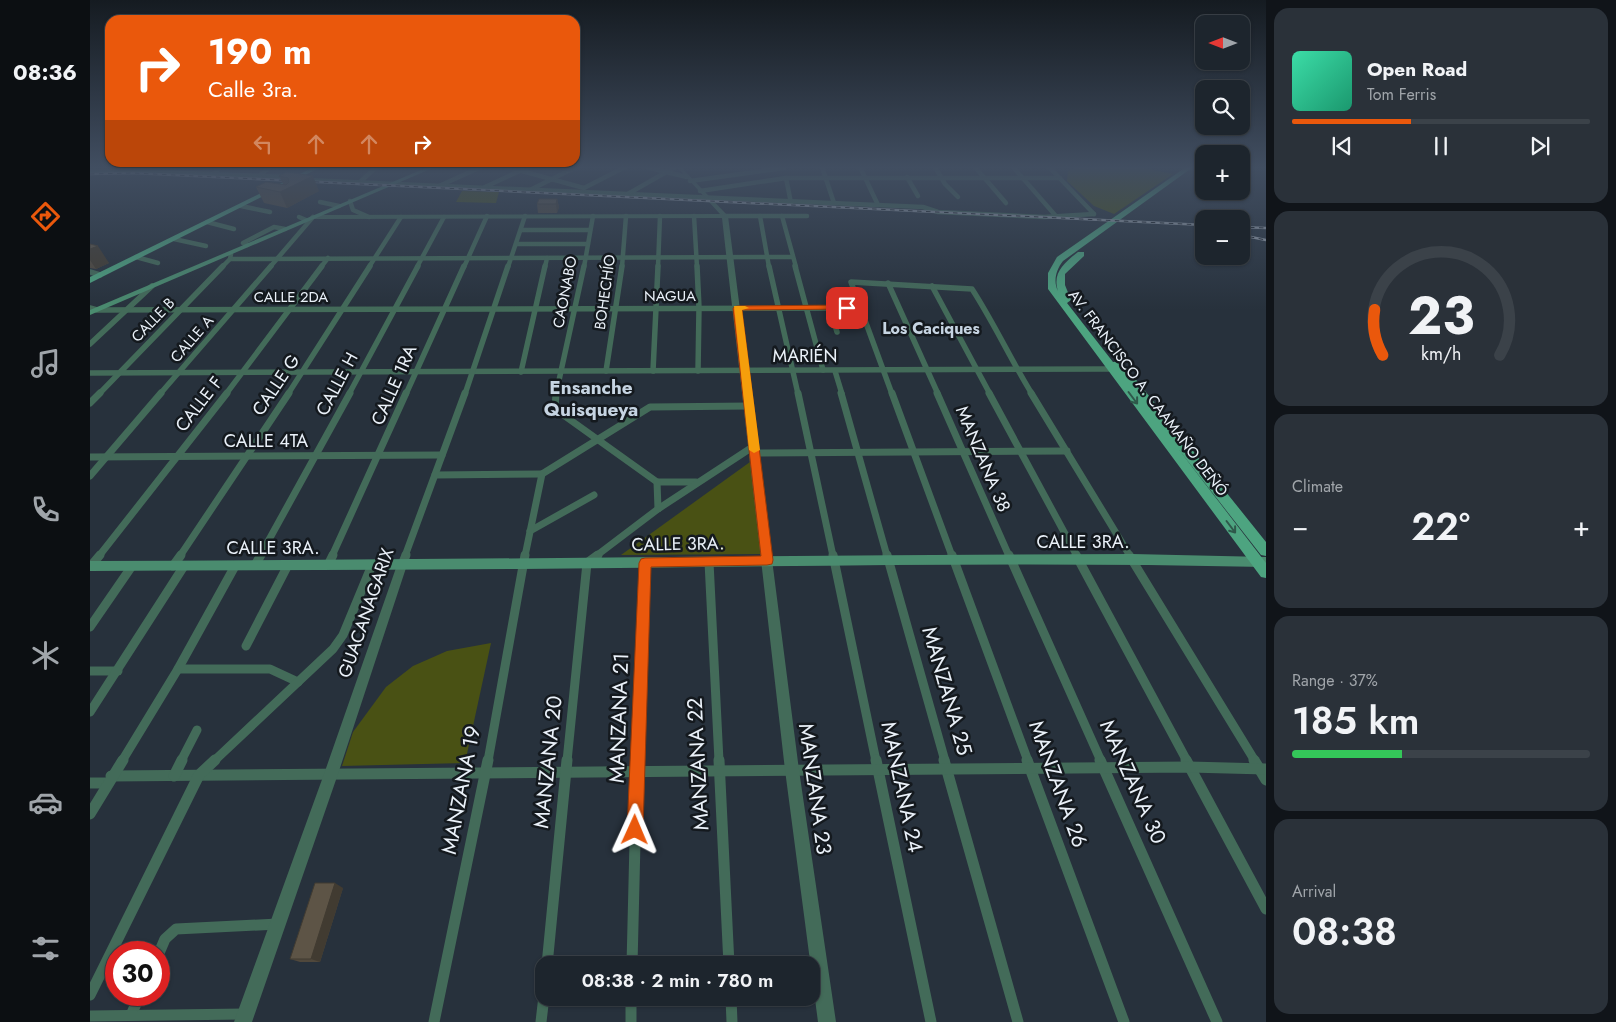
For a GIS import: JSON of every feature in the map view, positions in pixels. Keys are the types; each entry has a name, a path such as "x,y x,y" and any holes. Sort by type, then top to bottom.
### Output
{"main road":[{"path":"90,278 100,275 223,215"},
{"path":"92,311 230,255 247,245 315,215"},
{"name":"AV. FRANCISCO A. CAAMAÑO DEÑÓ","path":"1122,215 1060,259 1050,276 1052,289 1110,368 1262,562 1266,573"},
{"name":"AV. FRANCISCO A. CAAMAÑO DEÑÓ","path":"1132,215 1062,269 1059,278 1061,289 1069,303 1266,551"},
{"name":"CALLE 3RA.","path":"91,566 645,563 767,560 1132,559 1262,562"}],"street":[{"path":"362,215 369,218"},
{"path":"995,215 1044,217 1067,215"},
{"name":"CALLE 1RA","path":"328,565 487,216"},
{"name":"GUACANAGARIX","path":"245,1018 402,565 473,372 525,216"},
{"name":"CAONABO","path":"593,216 576,308 554,402 555,409 598,440"},
{"name":"BOHECHÍO","path":"606,371 623,258 626,216"},
{"path":"653,371 660,257 660,216"},
{"path":"694,216 698,308 698,371"},
{"name":"MANZANA 23","path":"724,216 731,258 792,770 827,1022"},
{"path":"760,216 767,258 811,452 833,560"},
{"path":"782,216 823,370"},
{"path":"306,218 807,216"},
{"name":"CALLE H","path":"255,566 444,217"},
{"name":"CALLE A","path":"90,476 277,258 306,218"},
{"name":"CALLE G","path":"90,712 118,671 178,566 246,456 303,372 401,218"},
{"path":"207,222 234,229"},
{"path":"521,230 590,230"},
{"path":"174,239 206,246"},
{"path":"516,244 588,244"},
{"path":"230,255 277,258 467,259 792,257"},
{"name":"CALLE B","path":"90,403 230,255"},
{"path":"136,257 158,263"},
{"name":"CALLE F","path":"91,566 243,372 328,258"},
{"path":"521,372 547,258"},
{"name":"MANZANA 26","path":"888,283 851,282 1124,1022"},
{"path":"888,283 972,290 991,318 1016,370 1263,769 1266,780"},
{"name":"MANZANA 38","path":"888,283 964,451 1010,560"},
{"path":"90,344 152,286"},
{"path":"932,286 975,370 1266,909"},
{"path":"830,308 837,332"},
{"name":"NAGUA","path":"493,309 847,308"},
{"name":"CALLE 2DA","path":"92,311 493,309"},
{"name":"MARIÉN","path":"90,373 835,371 1110,368"},
{"name":"MANZANA 25","path":"835,371 1018,1022"},
{"path":"435,475 542,474 650,407 749,406"},
{"path":"598,440 656,482 696,482"},
{"path":"588,563 696,482 754,449 811,452 1067,451"},
{"name":"CALLE 4TA","path":"90,457 442,455"},
{"name":"MANZANA 19","path":"434,1022 486,773 523,564 542,474"},
{"path":"656,482 658,509"},
{"path":"530,531 594,495"},
{"name":"MANZANA 24","path":"833,560 931,1022"},
{"name":"MANZANA 30","path":"1010,560 1105,768 1217,1022"},
{"name":"MANZANA 22","path":"709,562 728,956"},
{"name":"MANZANA 20","path":"548,956 588,563"},
{"name":"MANZANA 21","path":"632,956 636,773 645,563"},
{"path":"246,646 288,565"},
{"path":"90,995 199,775 338,643 372,565"},
{"path":"90,627 132,566"},
{"path":"90,814 178,669 236,566"},
{"path":"178,669 270,669 298,682"},
{"path":"90,671 118,671"},
{"path":"174,776 197,730"},
{"path":"90,783 109,780 199,775 636,773 1031,768 1263,769"},
{"path":"164,941 176,929 278,924"},
{"path":"132,1016 136,1006"},
{"path":"541,1022 543,1006"},
{"path":"631,1006 631,1022"},
{"path":"731,1006 732,1022"},
{"path":"90,1016 245,1018"}],"green space":[{"path":"750,462 761,554 621,555"},
{"path":"491,643 465,763 342,766 353,732 386,687 413,666 447,651"}],"building":[{"path":"90,244 98,246 90,249"},
{"path":"315,883 335,883 311,959 290,959"}],"railway":[{"path":"992,215 1195,225"},
{"path":"1250,227 1266,228"},
{"path":"1250,237 1266,240"}],"slow traffic":[{"path":"745,308 737,308 754,450"}],"district":[{"name":"Los Caciques","path":"931,328"},
{"name":"Ensanche Quisqueya","path":"591,398"}],"route":[{"path":"635,830 645,563 767,560 737,308 847,308"}]}
